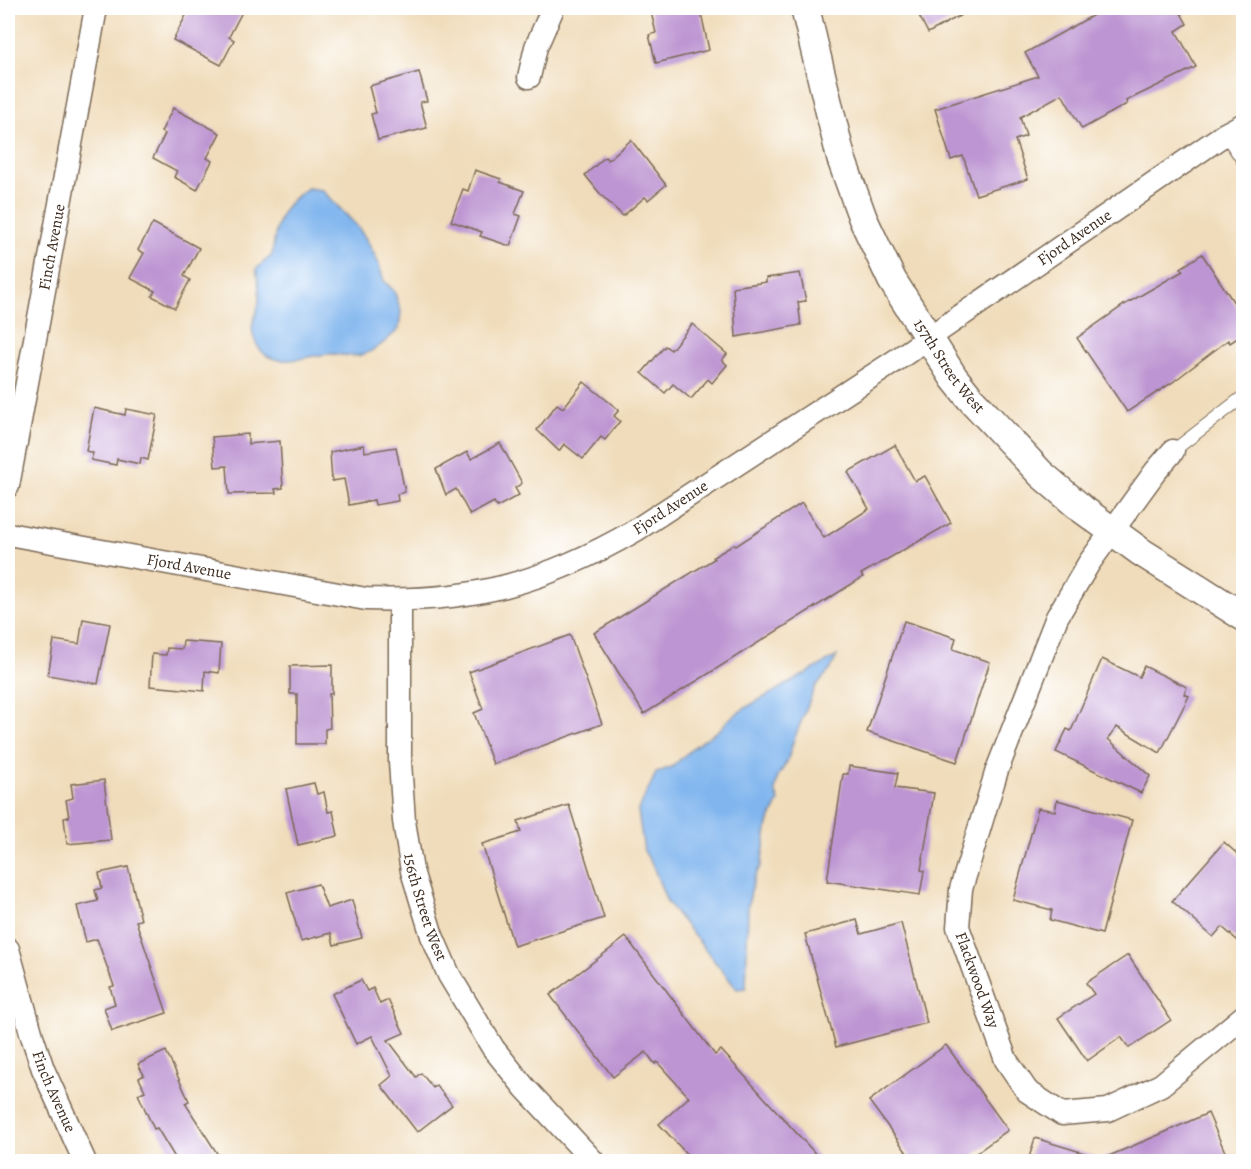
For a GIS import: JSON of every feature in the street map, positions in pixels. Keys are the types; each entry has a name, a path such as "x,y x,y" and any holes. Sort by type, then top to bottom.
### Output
{"street":[{"name":"Finch Avenue","path":"8,486 96,8"},
{"path":"529,76 536,47 553,8"},
{"name":"157th Street West","path":"805,8 841,158 863,219 892,280 954,378 1041,474 1112,532 1244,617"},
{"name":"Fjord Avenue","path":"8,534 366,599 400,600 458,596 512,585 564,568 597,553 636,530 892,363 1234,129"},
{"name":"Flackwood Way","path":"1173,451 1155,472 1089,563 1057,617 997,770 961,889 958,927 1006,1060 1027,1091 1062,1114 1108,1110 1161,1084 1244,1016"},
{"name":"156th Street West","path":"400,600 401,795 407,846 421,904 449,975 493,1048 525,1088 594,1161"},
{"name":"Finch Avenue","path":"8,949 32,1036 44,1069 85,1161"}],"lane":[{"path":"1234,129 1244,162"},
{"path":"1173,451 1244,396"}],"water":[{"path":"308,188 322,190 357,226 378,262 384,281 394,291 401,311 399,329 381,345 357,356 329,354 290,360 271,358 257,345 252,332 259,297 256,269 272,255 278,224 285,209"},
{"path":"837,656 830,670 815,687 787,762 778,776 775,791 779,801 768,824 761,865 754,878 748,905 746,988 737,989 667,902 653,866 644,851 638,811 656,773 673,766 745,708"}],"building":[{"path":"190,8 244,8 229,37 234,40 221,65 173,40"},
{"path":"650,8 700,8 709,50 656,63 649,35 656,33"},
{"path":"915,8 974,8 928,33"},
{"path":"1102,8 1178,8 1187,24 1176,31 1196,67 1126,101 1127,104 1082,129 1062,94 1020,117 1026,136 1015,140 1028,179 976,195 963,156 951,160 935,109 1038,76 1025,53 1101,11"},
{"path":"419,72 427,101 420,102 427,128 378,140 371,114 376,113 369,86"},
{"path":"173,108 220,133 207,158 212,161 197,190 174,177 177,171 153,158 165,134 161,132"},
{"path":"631,140 666,185 648,200 645,197 623,216 602,196 585,175 605,157 608,160"},
{"path":"475,170 501,179 500,182 524,191 515,214 521,216 510,246 480,236 482,232 451,221 463,189 468,191"},
{"path":"153,223 199,248 184,276 190,280 175,308 152,296 155,291 130,278 144,253 138,250"},
{"path":"1202,254 1244,318 1244,334 1230,343 1228,340 1173,382 1127,412 1077,338 1124,305 1183,271 1181,268"},
{"path":"800,273 806,301 798,302 801,325 736,337 733,287 766,282 766,278"},
{"path":"692,324 727,354 722,360 727,365 712,383 708,379 691,399 673,384 665,393 642,373 665,346 671,350"},
{"path":"584,382 619,410 614,416 620,421 605,440 601,437 583,459 564,444 559,451 537,430 557,404 563,408"},
{"path":"94,408 125,415 126,409 157,415 148,460 141,458 140,464 117,459 116,465 91,460 93,453 86,451"},
{"path":"248,434 248,444 280,441 283,488 275,489 276,493 229,494 227,466 215,467 212,437"},
{"path":"500,443 522,483 515,488 519,495 497,507 494,502 470,515 456,489 446,495 436,469 467,452 471,459"},
{"path":"364,445 365,452 396,447 405,492 397,494 398,501 375,505 374,500 349,505 344,479 332,481 330,452"},
{"path":"895,445 915,481 925,476 951,523 861,574 863,577 644,714 594,633 802,503 824,538 869,509 848,472"},
{"path":"83,619 110,624 98,684 48,675 54,640 79,644"},
{"path":"904,621 956,638 953,649 990,662 957,762 867,732"},
{"path":"570,635 602,724 493,764 474,713 483,709 469,672"},
{"path":"183,641 221,644 219,673 205,671 204,691 150,686 152,654 166,655 167,648 182,649"},
{"path":"1102,659 1139,677 1144,666 1187,687 1184,694 1189,696 1160,753 1117,727 1108,739 1150,776 1141,793 1056,752 1067,729 1071,731"},
{"path":"332,665 332,694 329,694 330,728 325,729 325,744 297,744 297,694 290,694 290,666"},
{"path":"849,766 898,773 895,788 934,793 921,870 924,871 920,895 827,881 843,774 848,774"},
{"path":"104,780 111,840 67,844 64,818 69,817 66,800 73,798 71,784"},
{"path":"314,783 317,794 324,792 328,812 333,811 338,836 298,845 286,789"},
{"path":"1057,800 1132,820 1102,934 1050,920 1052,910 1013,900 1038,808 1055,811"},
{"path":"569,805 604,918 514,946 482,844 521,832 518,821"},
{"path":"1224,842 1244,860 1244,946 1222,927 1213,937 1172,901"},
{"path":"128,867 141,920 136,921 167,1013 112,1031 104,1008 115,1004 110,987 114,986 97,939 86,942 77,906 98,901 95,890 102,888 99,873"},
{"path":"318,884 327,908 352,900 362,938 334,945 331,933 301,941 287,893"},
{"path":"857,920 861,934 901,923 927,1023 836,1047 805,934"},
{"path":"626,937 715,1055 721,1050 822,1161 693,1161 659,1124 689,1097 657,1062 655,1064 646,1052 613,1077 550,995"},
{"path":"1128,955 1171,1020 1129,1048 1121,1037 1087,1061 1058,1018 1094,994 1086,983"},
{"path":"361,980 367,991 373,988 380,1004 388,1000 404,1033 388,1040 416,1077 421,1073 433,1088 436,1085 452,1105 417,1132 381,1085 392,1076 372,1036 356,1044 332,994"},
{"path":"946,1045 1008,1130 965,1161 913,1161 869,1101"},
{"path":"166,1051 189,1101 185,1103 222,1161 177,1161 157,1128 154,1129 138,1094 145,1091 139,1078 144,1075 138,1064"},
{"path":"1208,1113 1229,1161 1097,1161 1161,1134"},
{"path":"1035,1138 1094,1156 1093,1161 1028,1161"}]}
